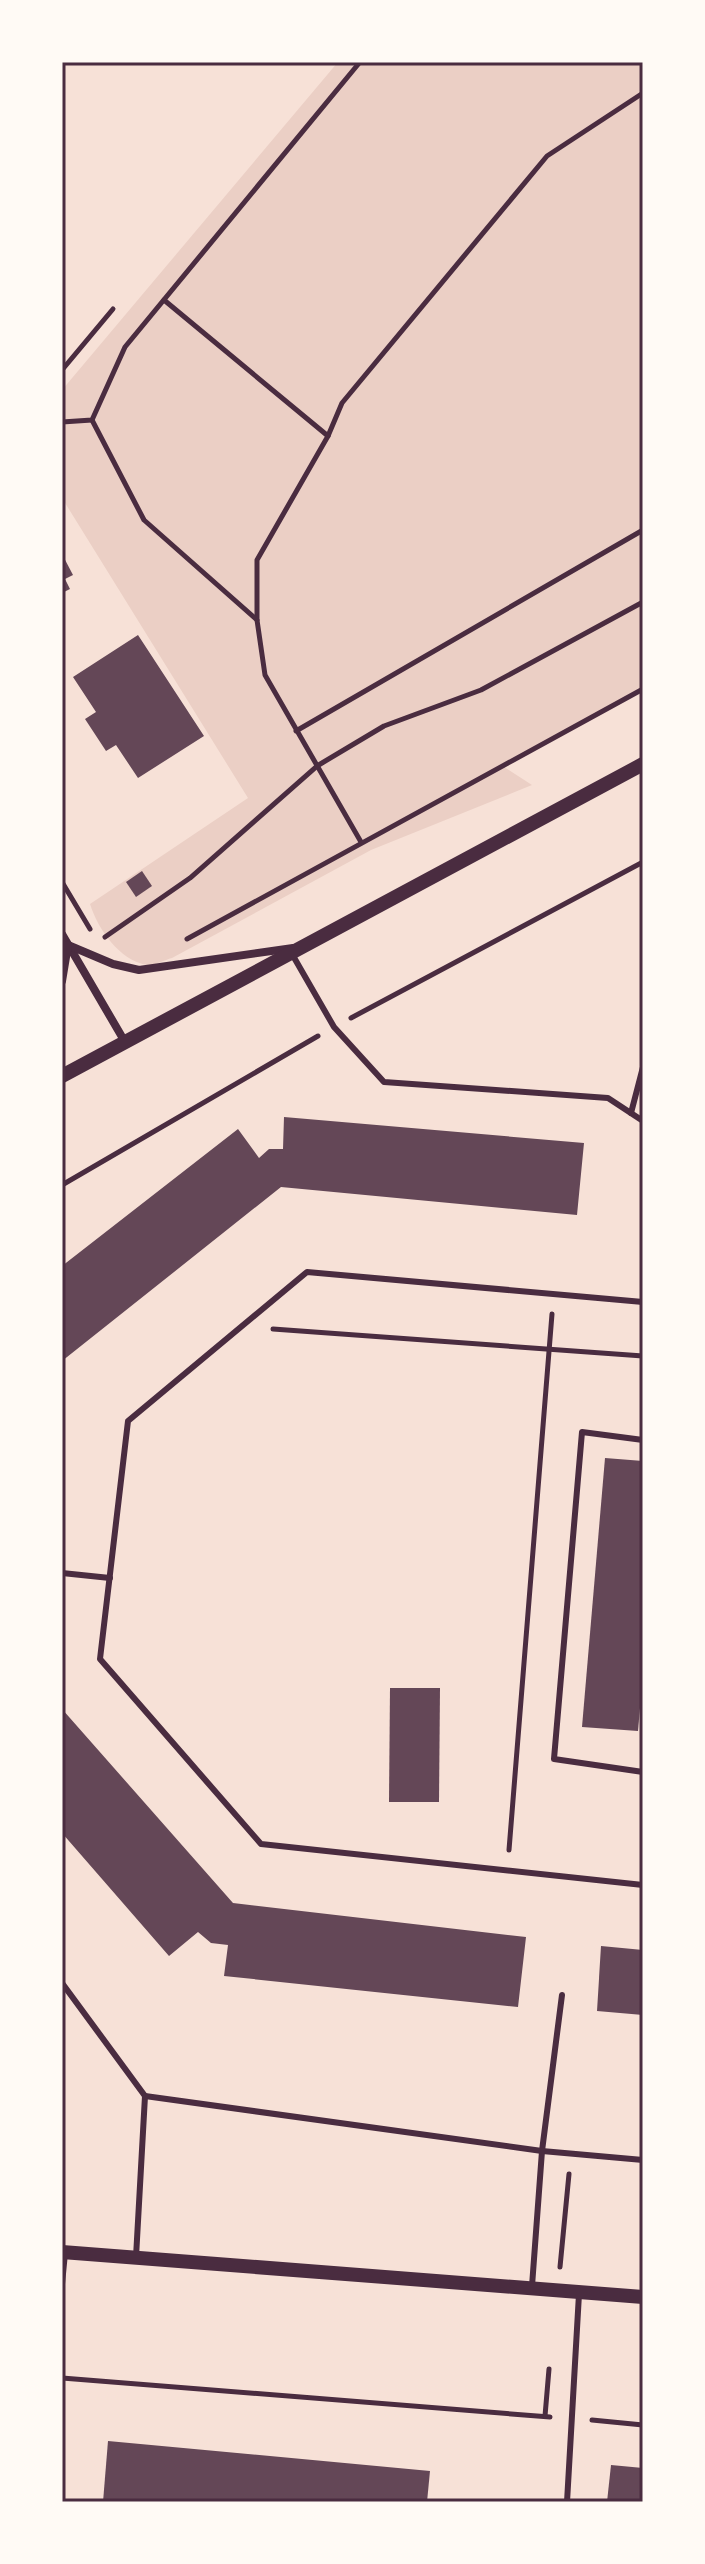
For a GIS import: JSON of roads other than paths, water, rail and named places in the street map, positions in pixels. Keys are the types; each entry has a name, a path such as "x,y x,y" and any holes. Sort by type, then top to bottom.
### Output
{"street":[{"path":"62,1076 643,764"},
{"path":"62,934 125,1042"},
{"path":"68,945 113,964 139,970 296,949"},
{"path":"62,981 68,945"},
{"path":"63,2252 643,2297"}],"lane":[{"path":"296,949 334,1027 384,1082 608,1098 643,1121"},
{"path":"631,1113 643,1067"},
{"path":"643,1302 307,1272 128,1421 100,1659 261,1844 643,1885"},
{"path":"643,1440 582,1432 554,1759 643,1772"},
{"path":"62,1573 110,1578"},
{"path":"62,1983 145,2096 136,2258"},
{"path":"532,2288 542,2151 562,1995"},
{"path":"145,2096 542,2151 643,2160"},
{"path":"62,2284 63,2252"},
{"path":"567,2502 579,2292"}]}
